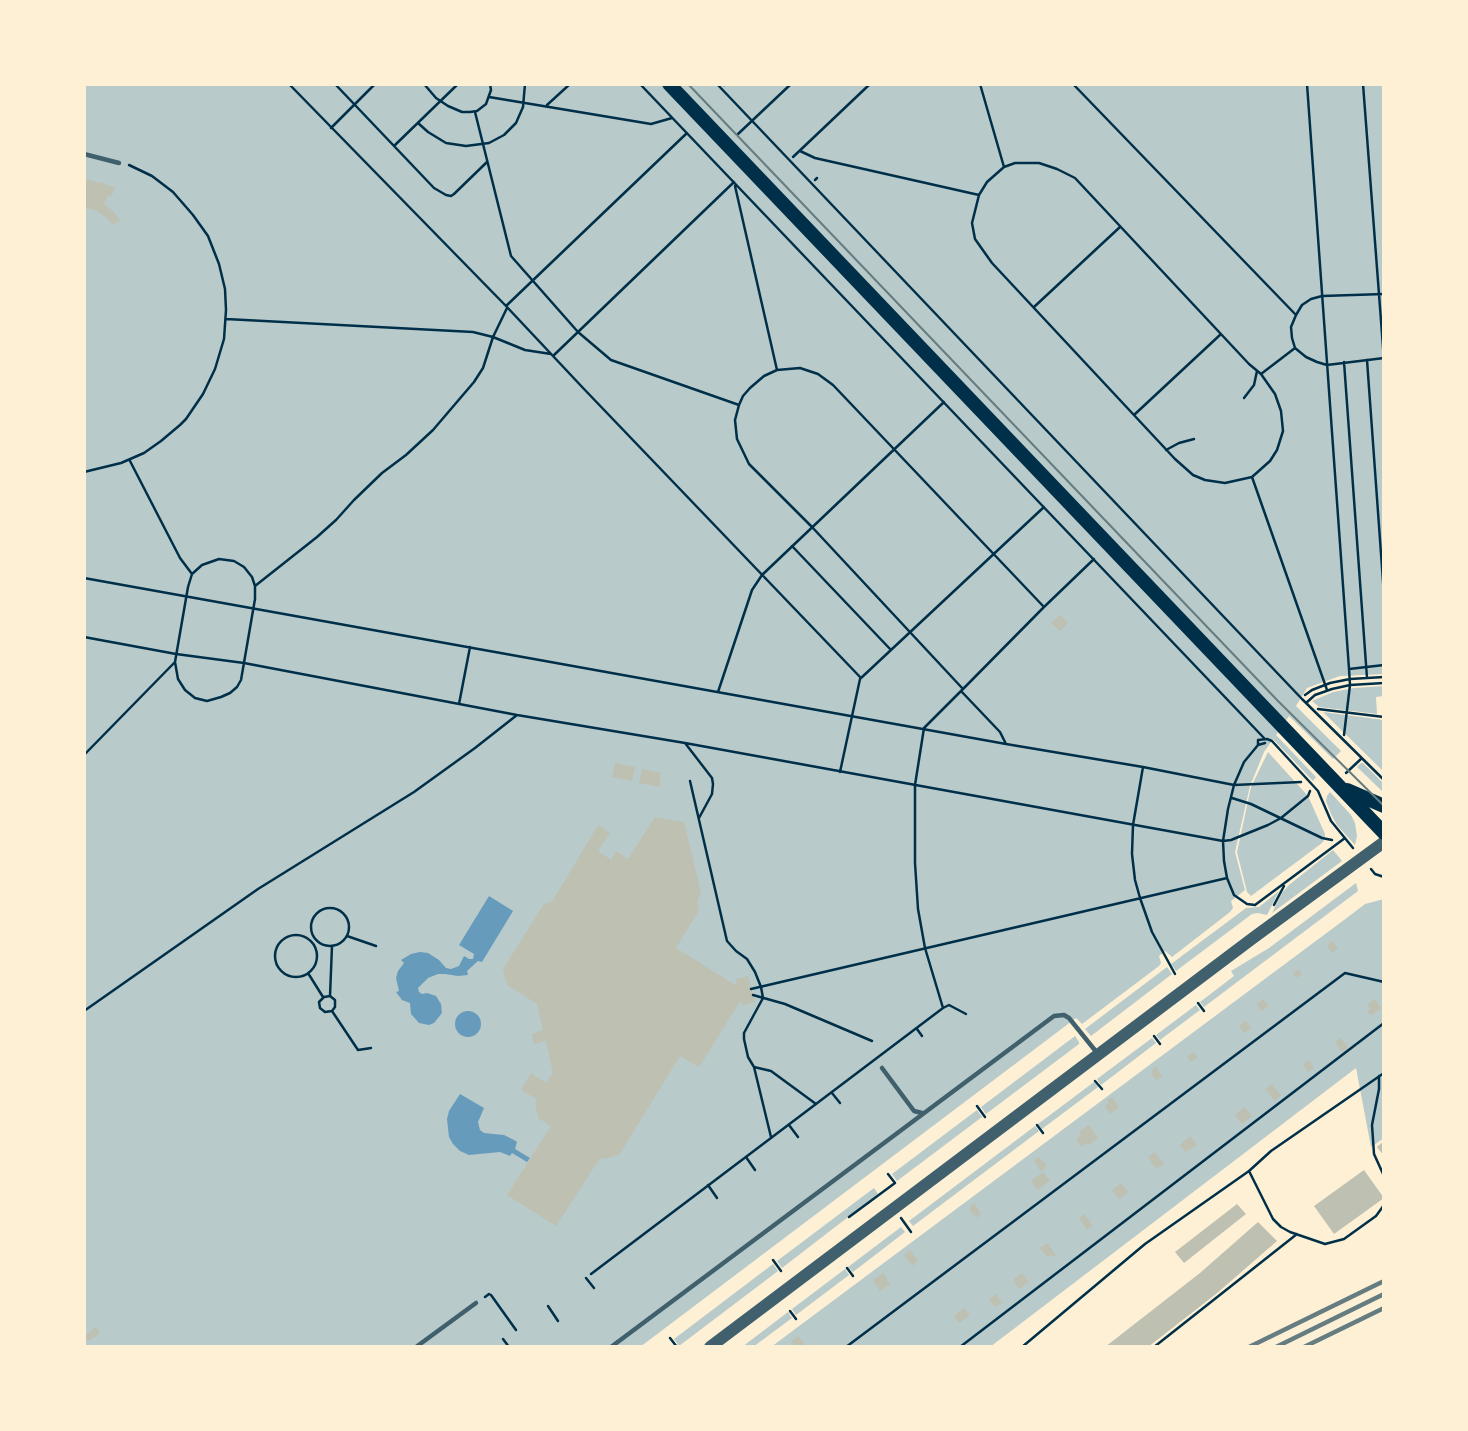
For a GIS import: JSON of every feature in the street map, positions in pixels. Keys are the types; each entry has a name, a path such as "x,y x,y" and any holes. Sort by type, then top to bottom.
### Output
{"main road":[{"path":"669,84 1340,779 1384,833"},
{"path":"1340,779 1361,797 1384,806"}],"street":[{"path":"710,1347 1384,842"}],"lane":[{"path":"84,154 119,163"},
{"path":"611,1347 1054,1016 1064,1015 1069,1018 1098,1055"},
{"path":"882,1068 914,1111 923,1114"},
{"path":"415,1347 476,1303"}],"path":[{"path":"289,84 507,307 860,678"},
{"path":"335,84 434,188 451,196 487,163"},
{"path":"331,128 375,84"},
{"path":"424,84 441,101 454,109 475,112 483,108 489,97 490,84"},
{"path":"394,146 458,84"},
{"path":"418,123 446,143 466,146 497,139 510,129 520,116 525,84"},
{"path":"545,107 570,84"},
{"path":"640,84 1265,741"},
{"path":"717,84 1306,703 1384,780"},
{"path":"733,139 791,84"},
{"path":"793,157 870,84"},
{"path":"980,84 1004,167"},
{"path":"1073,84 1296,315"},
{"path":"1307,84 1350,685 1344,735"},
{"path":"1363,84 1379,293 1384,359 1327,365 1306,357 1296,348 1291,333 1296,315 1302,305 1311,299 1322,296 1379,293 1384,294"},
{"path":"489,97 651,124 672,118"},
{"path":"475,112 511,256 578,332 611,360 739,405"},
{"path":"255,586 317,537 382,473 433,429 483,368 507,307 687,133"},
{"path":"800,151 815,158 979,195"},
{"path":"84,472 129,460 171,434 199,401 212,377 224,339 225,289 213,246 180,199 152,176 133,166 119,163"},
{"path":"1015,163 1040,163 1075,178 1261,374 1275,394 1281,411 1283,431 1270,461 1252,477 1225,484 1194,475 1166,450 992,263 975,239 972,223 979,195 987,182 1004,167 1015,163"},
{"path":"553,355 734,182"},
{"path":"734,182 777,370"},
{"path":"1034,307 1120,227"},
{"path":"226,319 466,331 493,337 525,351 553,355"},
{"path":"1134,415 1221,334"},
{"path":"1261,374 1296,348"},
{"path":"1367,360 1384,595"},
{"path":"1344,362 1367,678"},
{"path":"1006,744 1000,732 910,633 749,464 735,430 735,420 743,396 756,382 777,370 800,368 818,374 833,385 1044,607"},
{"path":"1244,398 1254,385 1257,371"},
{"path":"718,692 752,590 762,575 944,402"},
{"path":"1166,450 1178,443 1194,439"},
{"path":"129,460 180,558 192,574"},
{"path":"1252,477 1327,690"},
{"path":"841,772 860,678 1044,507"},
{"path":"792,546 891,650"},
{"path":"228,559 244,567 255,586 254,609 241,680 237,687 221,697 207,701 195,698 185,690 178,679 175,662 192,574 206,563 228,559"},
{"path":"943,1008 925,948 916,896 915,785 924,728 1094,559"},
{"path":"84,578 1234,785 1301,782"},
{"path":"84,637 244,663 517,715 1223,841 1281,818 1308,796 1310,791"},
{"path":"460,704 470,647"},
{"path":"84,755 175,662"},
{"path":"1349,669 1384,665"},
{"path":"1305,695 1325,685 1349,679 1384,677"},
{"path":"1306,703 1327,690 1350,685 1384,683"},
{"path":"1318,709 1384,717"},
{"path":"84,1011 258,889 414,792 517,715"},
{"path":"1345,838 1255,905 1247,904 1234,895 1227,878 1223,841 1234,785 1244,762 1258,745 1258,740 1272,741 1318,792 1328,816 1355,850"},
{"path":"685,743 712,778 712,794 699,818"},
{"path":"1340,779 1362,758"},
{"path":"1143,767 1133,825 1135,880 1152,932 1175,974"},
{"path":"690,781 727,941 747,959 761,987 762,998 744,1033 744,1039 772,1137"},
{"path":"1231,798 1251,804 1322,838 1332,840"},
{"path":"1373,872 1384,877"},
{"path":"751,989 1227,878"},
{"path":"347,936 336,946 320,944 313,940 297,935 289,937 277,948 277,964 282,971 296,977 308,973 316,964 317,956 313,940 312,923 321,911 337,910 343,914 348,920 347,936"},
{"path":"347,936 376,946"},
{"path":"330,996 332,946"},
{"path":"308,973 324,997"},
{"path":"846,1347 1345,973 1384,982"},
{"path":"753,995 785,1004 872,1041"},
{"path":"330,996 335,1000 332,1010 325,1012 320,1008 324,997 330,996"},
{"path":"1198,1003 1204,1011"},
{"path":"591,1274 943,1008 949,1005 966,1014"},
{"path":"332,1010 358,1050 371,1048"},
{"path":"960,1347 1384,1023"},
{"path":"917,1029 922,1036"},
{"path":"1154,1036 1160,1044"},
{"path":"754,1067 771,1071 817,1104"},
{"path":"1022,1347 1145,1244 1249,1171 1271,1151 1384,1073"},
{"path":"1380,1076 1372,1125 1374,1154 1384,1176"},
{"path":"1095,1080 1102,1088"},
{"path":"832,1093 840,1103"},
{"path":"977,1106 985,1117"},
{"path":"789,1125 797,1137"},
{"path":"1037,1125 1043,1133"},
{"path":"746,1157 755,1170"},
{"path":"1249,1171 1273,1219 1281,1227 1325,1244 1344,1239 1376,1216 1384,1205"},
{"path":"849,1217 895,1183 888,1174"},
{"path":"708,1185 717,1198"},
{"path":"901,1218 911,1232"},
{"path":"1154,1347 1297,1234"},
{"path":"773,1260 781,1270"},
{"path":"847,1268 853,1276"},
{"path":"586,1278 594,1288"},
{"path":"476,1303 491,1295 516,1330"},
{"path":"548,1306 558,1321"},
{"path":"790,1311 796,1319"},
{"path":"670,1338 677,1347"},
{"path":"503,1339 509,1347"}],"shaded area":[{"path":"84,84 1384,84 1384,674 1340,676 1307,688 1296,706 1341,751 1333,759 1289,716 1276,735 1316,777 1313,781 1273,739 1264,752 1250,786 1235,852 1245,890 1231,901 1233,908 1230,912 1172,957 1165,951 1159,956 1159,966 1082,1024 1076,1018 640,1347 84,1347"},
{"path":"1384,686 1384,696 1376,697 1377,714 1319,707 1312,701 1333,692"},
{"path":"1323,712 1384,720 1384,772"},
{"path":"1268,752 1308,796 1325,839 1251,896 1247,892 1237,852 1251,787"},
{"path":"1361,763 1384,784 1384,793 1357,767"},
{"path":"1330,792 1355,823 1355,845 1331,814 1326,801"},
{"path":"1333,850 1342,861 1272,913 1289,885"},
{"path":"1356,883 1358,891 1204,1007 1200,1002 1234,976 1231,971 1269,948"},
{"path":"1279,891 1267,915 1252,914 1176,971 1171,964 1246,908 1259,907"},
{"path":"1384,899 1384,1138 1371,1147 1356,1068 990,1347 771,1347 1365,904"},
{"path":"1167,967 1172,974 1091,1036 1085,1029"},
{"path":"1196,1005 1200,1010 1160,1040 1156,1035"},
{"path":"1075,1036 1079,1044 986,1114 981,1107"},
{"path":"1152,1038 1156,1043 1101,1085 1097,1079"},
{"path":"1094,1082 1098,1087 1042,1129 1038,1124"},
{"path":"977,1110 982,1117 897,1181 892,1174"},
{"path":"1035,1126 1039,1131 913,1226 909,1221"},
{"path":"874,1188 878,1194 782,1268 777,1261"},
{"path":"901,1227 905,1232 853,1272 848,1267"},
{"path":"773,1264 778,1271 679,1346 674,1339"},
{"path":"845,1269 849,1275 796,1315 792,1309"},
{"path":"788,1312 792,1318 753,1347 742,1347"}],"water":[{"path":"489,896 513,911 482,962 478,961 467,971 468,975 438,974 428,978 418,988 422,994 436,996 442,1013 434,1023 419,1023 411,1014 410,1003 402,1000 396,992 399,991 396,978 404,963 401,960 411,954 428,953 451,969 459,966 464,956 473,959 474,954 459,945"},
{"path":"468,1011 477,1015 481,1024 477,1033 468,1037 459,1033 455,1024 459,1015"},
{"path":"460,1094 484,1108 478,1122 480,1130 484,1133 504,1135 517,1142 515,1149 530,1158 527,1162 512,1153 510,1156 500,1152 469,1155 453,1144 449,1137 447,1119"}],"building":[{"path":"84,179 115,188 104,204 120,220 113,225 97,211 84,207"},
{"path":"1060,615 1068,623 1060,631 1051,623"},
{"path":"615,763 635,767 632,781 612,777"},
{"path":"642,769 661,773 659,787 639,783"},
{"path":"655,817 684,822 701,893 697,900 699,910 676,948 737,986 736,979 748,976 755,1002 742,1005 741,1000 699,1067 680,1056 619,1155 600,1158 556,1226 507,1195 551,1126 538,1118 535,1102 537,1099 521,1090 531,1073 546,1083 553,1073 546,1041 534,1044 533,1041 532,1034 543,1030 537,1004 507,985 506,978 502,979 505,976 503,969 544,904 553,900 598,825 610,833 598,851 611,860 616,851 628,859"},
{"path":"1332,941 1338,948 1332,953 1327,946"},
{"path":"1298,969 1302,974 1296,978 1293,973"},
{"path":"1263,999 1269,1006 1262,1011 1257,1004"},
{"path":"1375,999 1381,1008 1371,1016 1367,1011 1371,1009 1367,1005"},
{"path":"1246,1021 1251,1028 1244,1033 1239,1026"},
{"path":"1341,1038 1348,1048 1342,1052 1335,1042"},
{"path":"1194,1052 1198,1057 1191,1062 1187,1057"},
{"path":"1309,1060 1314,1068 1308,1072 1303,1064"},
{"path":"1156,1067 1162,1076 1156,1080 1152,1070"},
{"path":"1272,1084 1281,1095 1275,1101 1265,1089"},
{"path":"1112,1097 1119,1107 1110,1114 1105,1106 1109,1103 1107,1100"},
{"path":"1244,1107 1252,1116 1242,1124 1235,1115"},
{"path":"1089,1125 1098,1138 1081,1147 1076,1139 1081,1135 1079,1132"},
{"path":"1190,1136 1197,1145 1185,1152 1180,1145"},
{"path":"1384,1141 1384,1156 1377,1147"},
{"path":"1155,1152 1164,1164 1156,1169 1148,1157"},
{"path":"1039,1157 1047,1166 1041,1171 1034,1161"},
{"path":"1364,1170 1384,1198 1334,1234 1314,1206"},
{"path":"1043,1172 1050,1181 1037,1190 1031,1181"},
{"path":"1121,1183 1129,1192 1119,1199 1112,1190"},
{"path":"974,1203 981,1214 976,1218 969,1209"},
{"path":"1237,1204 1246,1214 1184,1263 1175,1252"},
{"path":"1084,1214 1093,1226 1087,1230 1079,1218"},
{"path":"1258,1222 1277,1241 1216,1294 1148,1347 1105,1347 1200,1273"},
{"path":"1047,1243 1056,1255 1053,1257 1047,1257 1040,1248"},
{"path":"910,1250 918,1261 912,1266 904,1255"},
{"path":"883,1273 890,1284 880,1291 873,1280"},
{"path":"1022,1273 1029,1282 1019,1289 1013,1280"},
{"path":"996,1294 1002,1302 995,1307 989,1299"},
{"path":"964,1308 970,1315 959,1323 954,1316"},
{"path":"96,1327 100,1333 89,1341 85,1336"},
{"path":"798,1336 806,1346 796,1347 791,1341"}],"tram line":[{"path":"688,84 1278,701 1384,806"}],"railway":[{"path":"1249,1347 1384,1281"},
{"path":"1276,1347 1384,1294"},
{"path":"1304,1347 1384,1308"}]}
